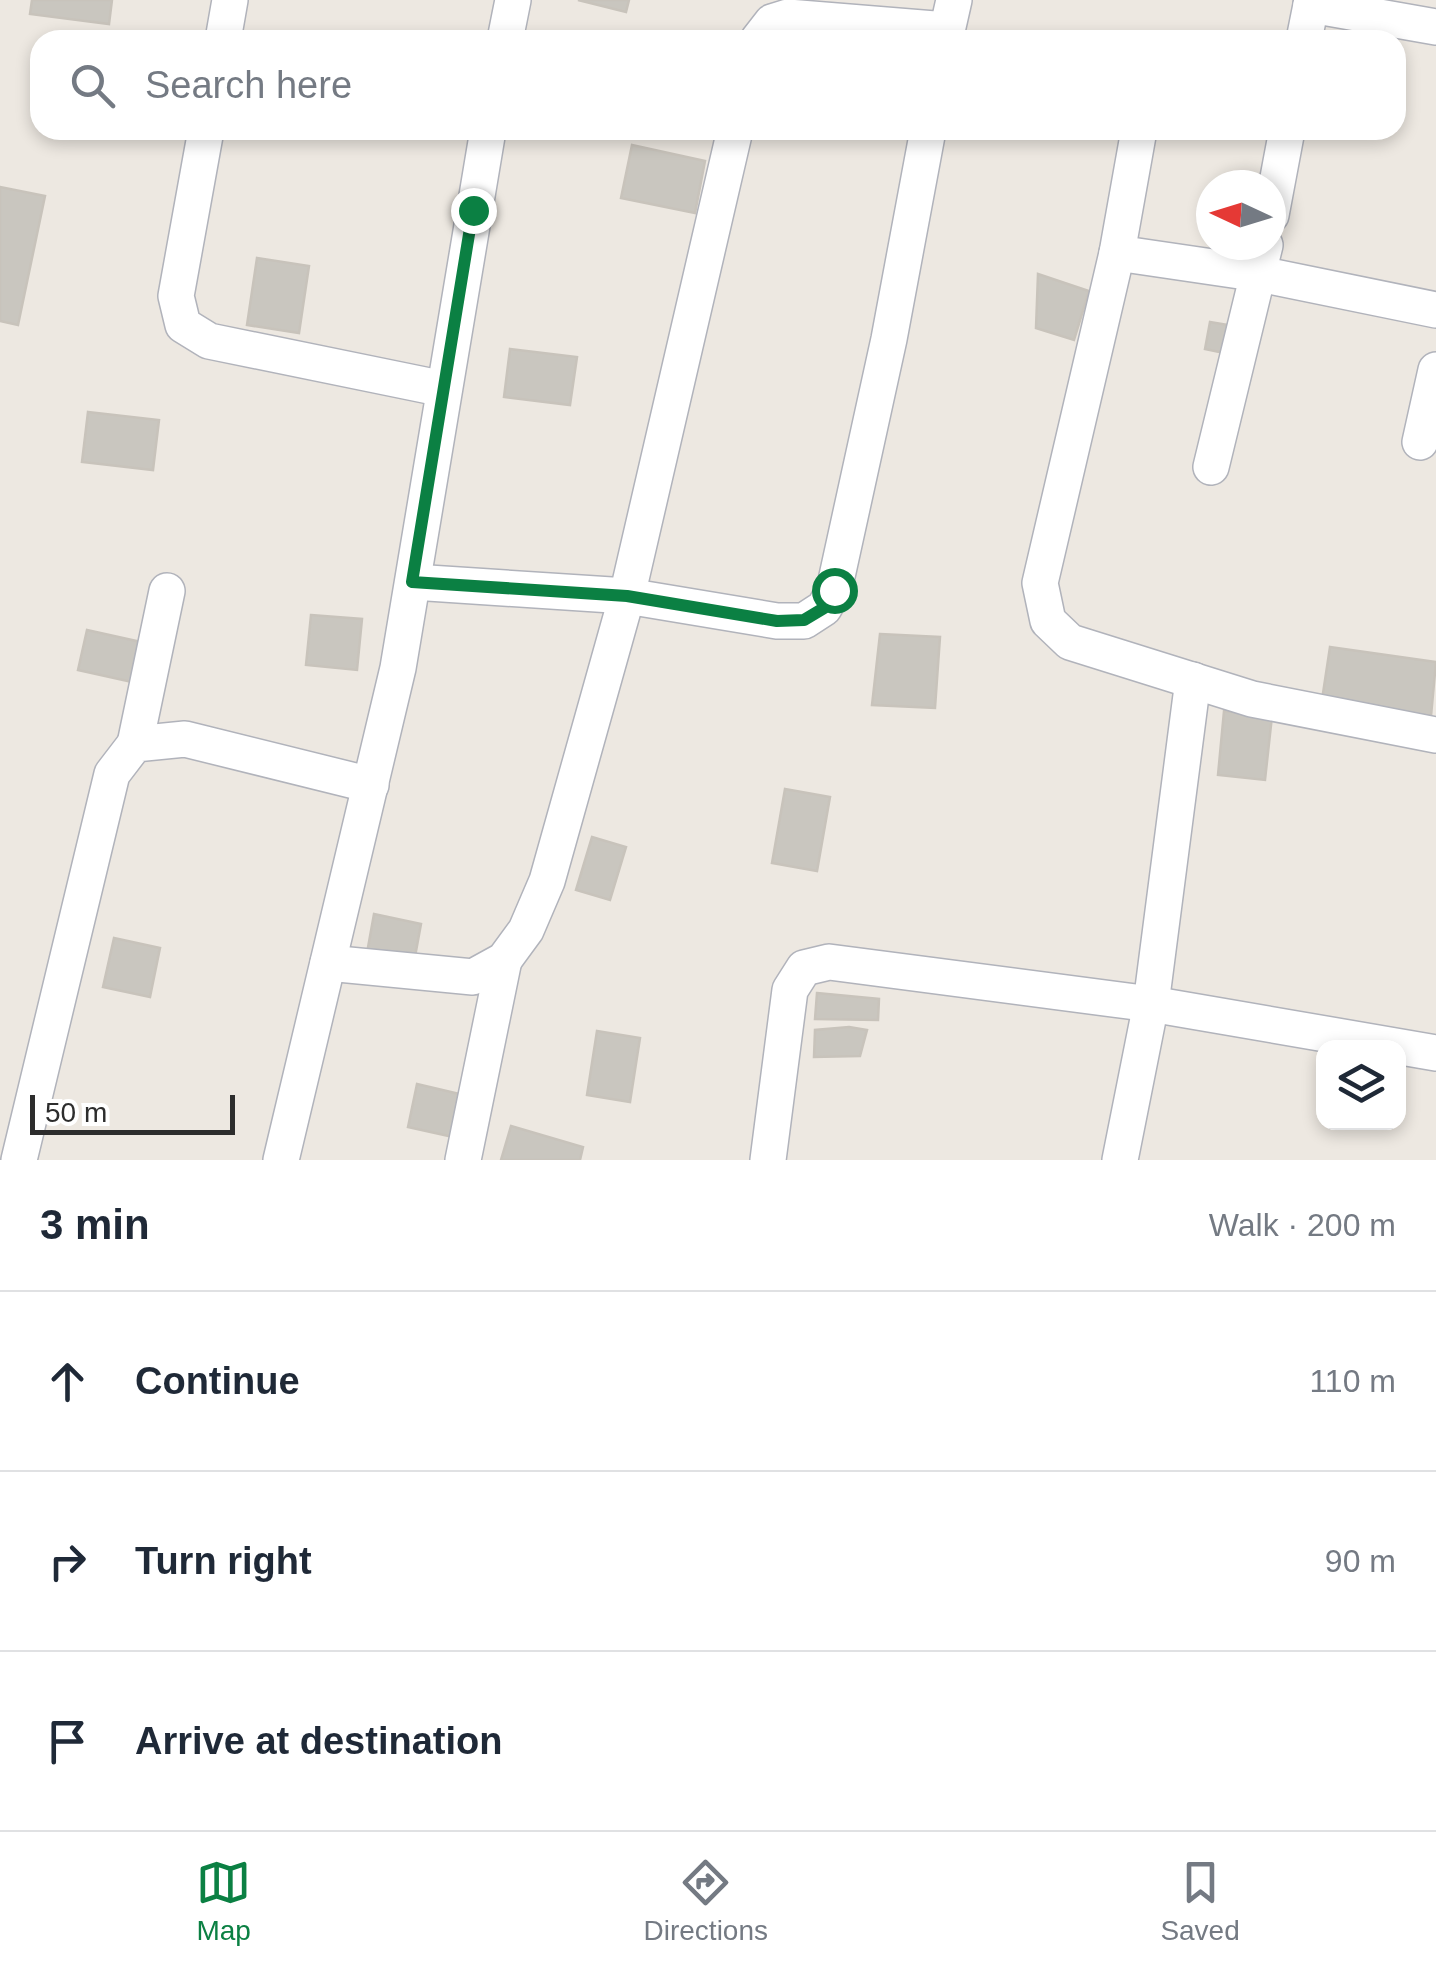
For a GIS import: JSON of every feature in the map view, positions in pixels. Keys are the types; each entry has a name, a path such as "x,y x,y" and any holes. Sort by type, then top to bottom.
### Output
{"street":[{"path":"225,30 230,0"},
{"path":"508,30 513,0"},
{"path":"1306,30 1312,2 1436,27"},
{"path":"766,30 772,22 788,17 949,23"},
{"path":"204,140 176,296 183,324 209,341 444,389"},
{"path":"281,1160 398,668 486,140"},
{"path":"463,1160 504,960 526,930 547,882 627,596 733,140"},
{"path":"412,582 627,596 777,621 804,620 824,608 834,590 890,339 926,140"},
{"path":"1137,140 1117,253 1040,582 1048,621 1070,642 1252,699 1436,735"},
{"path":"1279,170 1285,140"},
{"path":"1117,253 1196,257"},
{"path":"1211,467 1262,260 1436,310"},
{"path":"1420,442 1436,370"},
{"path":"18,1160 112,774 135,744 168,590"},
{"path":"1120,1160 1151,1004 1193,680"},
{"path":"135,744 185,739 370,785"},
{"path":"328,963 472,977 504,960"},
{"path":"768,1160 790,990 804,968 830,962 1151,1004 1436,1053"}],"building":[{"path":"32,0 112,0 109,24 30,14"},
{"path":"578,0 629,0 626,12"},
{"path":"632,145 705,161 695,213 621,198"},
{"path":"0,187 45,196 18,325 0,321"},
{"path":"257,258 309,266 299,333 247,325"},
{"path":"1038,274 1089,291 1074,340 1036,328"},
{"path":"1210,322 1234,326 1229,354 1205,349"},
{"path":"510,349 577,357 570,405 504,397"},
{"path":"88,412 159,420 153,470 82,462"},
{"path":"311,615 362,619 357,670 306,665"},
{"path":"87,630 141,642 132,682 78,670"},
{"path":"880,634 940,637 935,708 872,705"},
{"path":"1330,647 1436,662 1431,716 1322,700"},
{"path":"1224,711 1272,716 1265,780 1218,775"},
{"path":"785,789 830,797 817,871 772,863"},
{"path":"592,837 626,847 610,900 576,890"},
{"path":"374,914 421,924 414,962 367,953"},
{"path":"114,938 160,948 150,997 103,987"},
{"path":"817,993 879,999 878,1020 815,1019"},
{"path":"815,1030 867,1030 860,1056 814,1057"},
{"path":"597,1031 640,1038 630,1102 587,1095"},
{"path":"417,1084 472,1097 462,1139 408,1127"},
{"path":"511,1126 583,1147 580,1160 501,1160"}],"route":[{"path":"473,210 412,582 627,596 777,621 804,620 824,608 834,590"}]}
